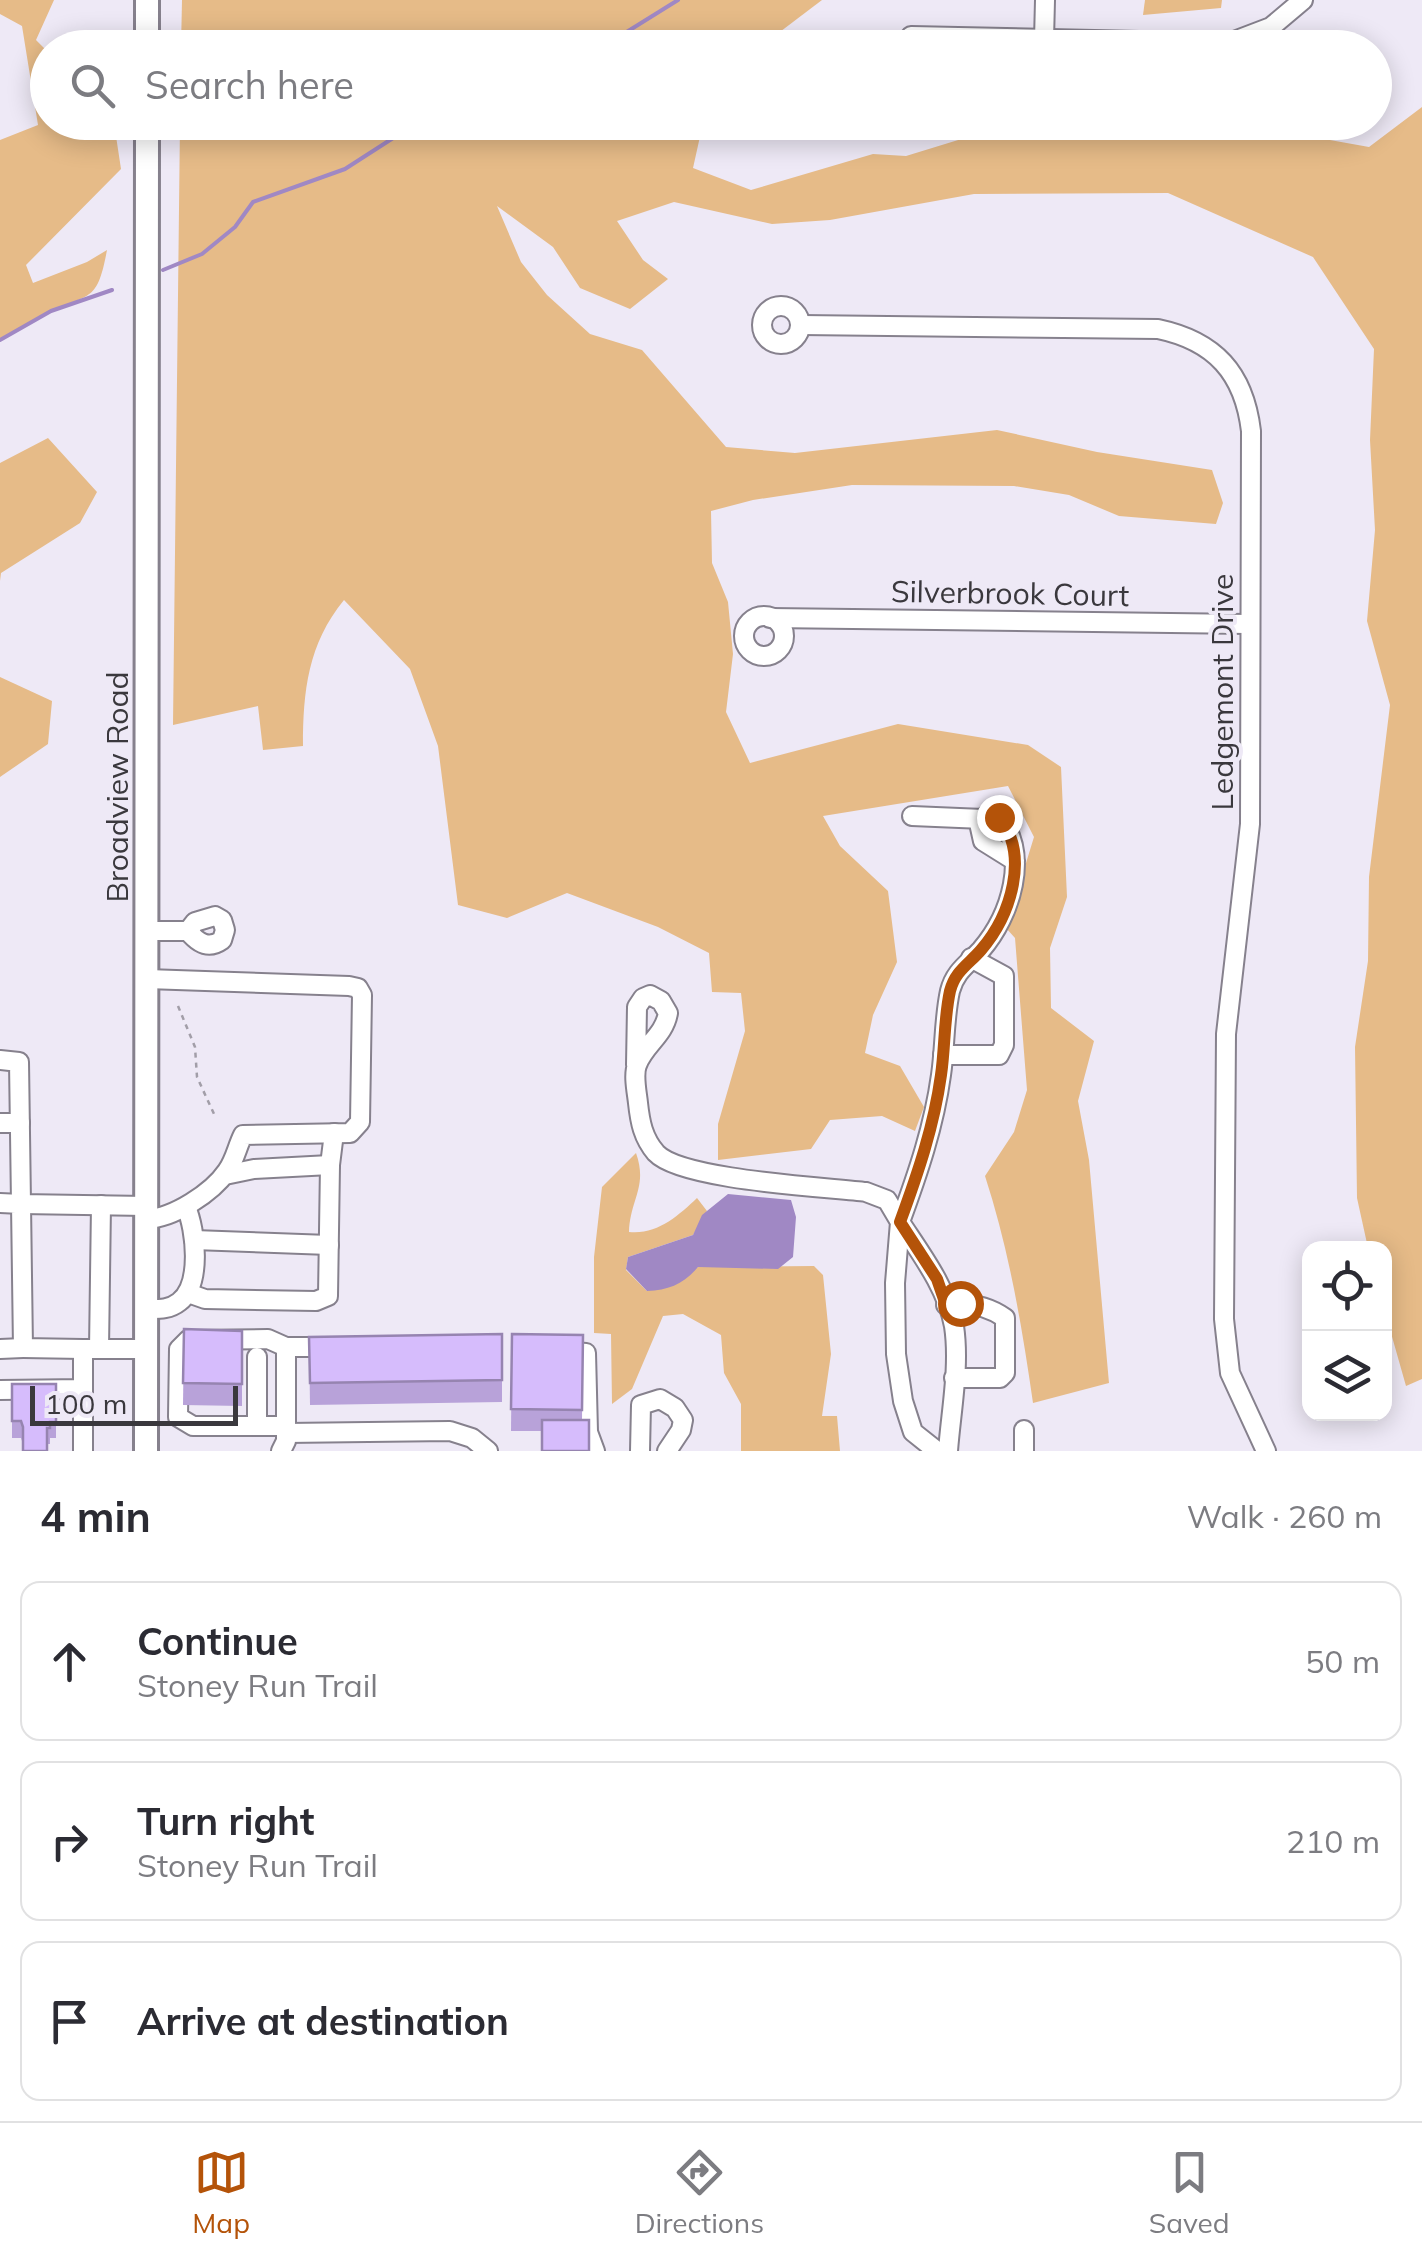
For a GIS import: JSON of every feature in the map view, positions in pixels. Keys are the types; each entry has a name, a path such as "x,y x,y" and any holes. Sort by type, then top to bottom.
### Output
{"main road":[{"path":"148,0 148,30"},
{"name":"Broadview Road","path":"146,1451 147,140"}],"street":[{"path":"1044,30 1045,0"},
{"path":"1263,30 1303,0"},
{"name":"Ledgemont Drive","path":"801,325 1158,330 1181,334 1202,345 1224,362 1242,386 1251,431 1250,824 1226,1034 1224,1319 1230,1373 1266,1451"},
{"name":"Silverbrook Court","path":"770,618 1248,624"},
{"path":"912,816 999,817 1011,831 1016,861 1009,900 982,948 960,968 950,989 928,1147 900,1222 894,1284 896,1354 913,1432 937,1451"},
{"path":"147,931 188,931"},
{"path":"943,1055 999,1055 1004,1045 1004,976 972,958"},
{"path":"0,1203 101,1206 162,1218 186,1208 226,1175 244,1135 350,1133 360,1122 362,995 358,988 147,979"},
{"path":"0,1060 20,1062 22,1348"},
{"path":"636,1066 641,1128 658,1155 684,1169 710,1176 866,1192 888,1200 937,1279 954,1325 948,1451"},
{"path":"0,1123 20,1123"},
{"path":"188,1293 205,1299 316,1302 328,1296 334,1133"},
{"path":"226,1175 254,1169 330,1165"},
{"path":"84,1451 83,1389 91,1349 101,1206"},
{"path":"146,1309 165,1309 188,1293 194,1226 186,1208"},
{"path":"194,1240 329,1244"},
{"path":"946,1305 960,1303 993,1310 1005,1318 1005,1372 1000,1378 954,1378"},
{"path":"344,1348 286,1348 268,1340 188,1340 178,1349 178,1417 193,1426 257,1426 284,1437 319,1442 450,1431 472,1438 488,1451"},
{"path":"284,1437 286,1348"},
{"path":"0,1349 146,1349"},
{"path":"551,1350 586,1353 588,1432 595,1451"},
{"path":"257,1358 257,1426"},
{"path":"0,1390 83,1389"},
{"path":"640,1451 641,1405 660,1399 675,1408 683,1420 667,1451"},
{"path":"1024,1430 1024,1451"}],"path":[{"path":"178,1006 193,1040 196,1077 214,1114"}],"shaded area":[{"path":"0,0 54,0 40,30 30,30 30,76 22,26 0,14"},
{"path":"182,0 822,0 782,30 181,30"},
{"path":"1145,0 1222,0 1221,8 1143,15"},
{"path":"1422,107 1422,1379 1406,1386 1392,1337 1392,1241 1366,1241 1357,1198 1355,1047 1368,961 1369,877 1390,705 1367,621 1375,530 1370,440 1374,349 1313,257 1168,193 974,194 830,220 772,224 674,202 617,221 643,260 668,279 630,309 580,288 553,247 497,206 521,262 547,295 590,334 642,350 726,447 795,453 997,430 1097,452 1212,470 1223,503 1216,524 1119,516 1069,495 1014,486 852,485 753,500 711,511 712,563 728,602 733,654 726,712 750,763 898,724 1028,745 1061,767 1067,897 1050,948 1051,1008 1094,1041 1078,1101 1089,1160 1109,1383 1033,1403 1014,1288 985,1176 1014,1132 1027,1090 1015,938 1006,928 1034,837 1008,786 823,816 840,846 888,891 897,962 873,1015 865,1053 900,1066 924,1107 915,1131 882,1116 830,1120 811,1149 718,1160 718,1124 745,1031 741,993 712,992 709,953 658,927 567,893 507,918 458,905 438,746 410,669 344,600 315,651 304,706 303,746 263,750 258,706 173,725 180,140 699,140 693,168 751,190 873,154 906,156 958,140 1330,140 1369,147 1378,140 1392,140 1392,130"},
{"path":"30,128 30,140 117,140 121,169 26,265 33,283 107,250 95,288 0,340 0,140"},
{"path":"48,438 97,492 80,523 1,573 0,581 0,463"},
{"path":"0,677 52,701 48,744 0,777"},
{"path":"636,1153 640,1175 629,1232 658,1227 697,1198 707,1211 693,1235 628,1257 626,1270 647,1291 698,1267 814,1266 823,1275 831,1354 822,1416 837,1416 840,1451 741,1451 741,1404 724,1373 721,1335 683,1314 663,1316 632,1389 612,1404 611,1334 594,1333 594,1257 602,1187"},
{"path":"728,1194 791,1200 796,1217 793,1257 778,1269 698,1267 676,1285 647,1291 626,1269 628,1257 693,1235 702,1215"}],"building":[{"path":"184,1329 242,1331 242,1384 183,1383"},
{"path":"502,1334 502,1380 310,1383 309,1337"},
{"path":"512,1334 583,1335 582,1410 511,1409"},
{"path":"12,1384 56,1384 56,1422 50,1422 47,1428 47,1451 23,1451 21,1421 12,1421"},
{"path":"542,1420 589,1420 589,1451 542,1451"}],"waterway":[{"path":"630,30 678,0"},
{"path":"163,270 202,254 235,227 253,202 345,169 390,140"},
{"path":"0,340 51,311 112,290"}],"route":[{"path":"960,1303 946,1305 937,1279 900,1222 928,1147 941,1077 950,989 960,968 982,948 1009,900 1016,847 1011,831 999,817"}]}
